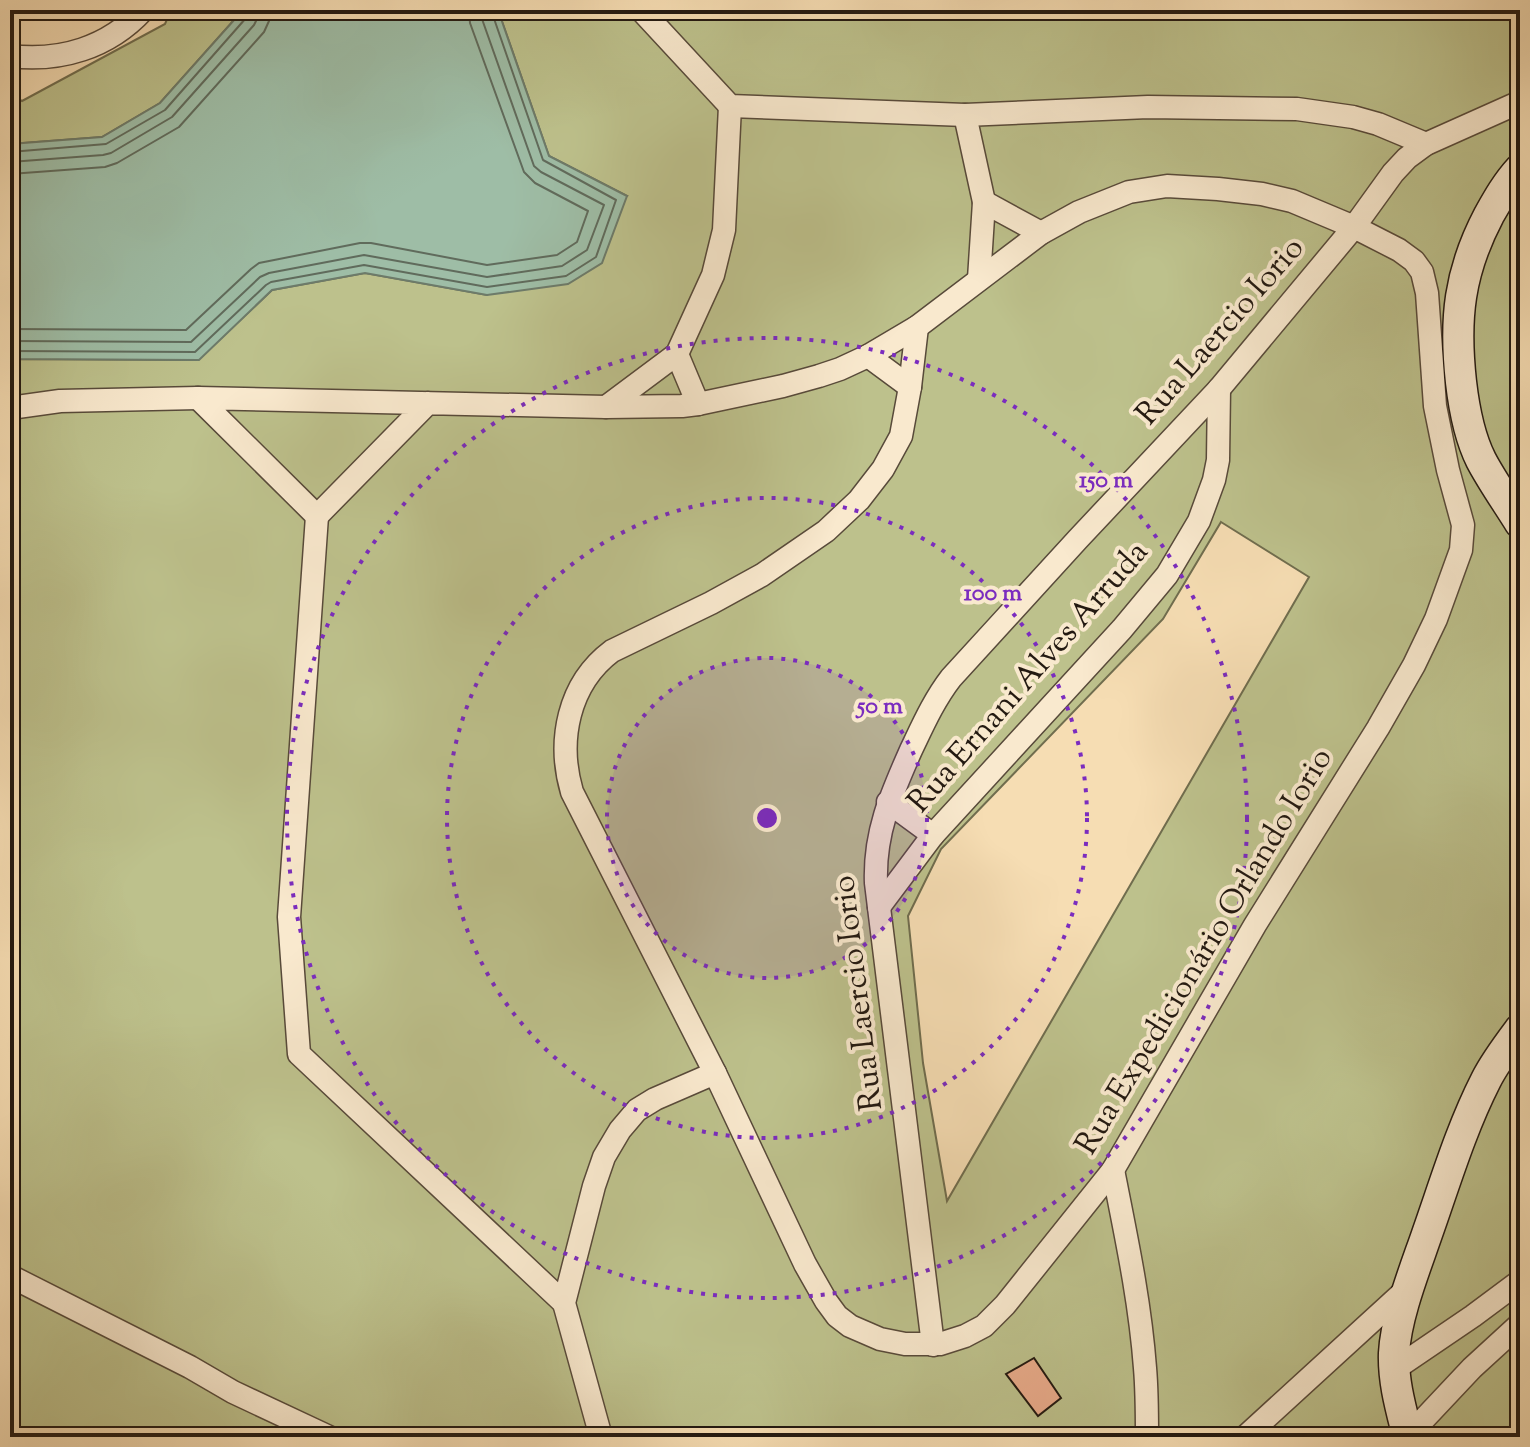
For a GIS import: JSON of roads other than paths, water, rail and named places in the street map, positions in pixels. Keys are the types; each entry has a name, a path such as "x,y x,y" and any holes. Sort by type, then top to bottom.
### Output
{"street":[{"path":"10,56 34,58 77,53 120,31 143,10"},
{"path":"641,10 730,106 965,115 1148,107 1297,109 1339,114 1378,124 1426,144"},
{"name":"Rua Laercio Iorio","path":"933,1345 875,862 888,802 922,726 951,678 1219,389 1354,227 1407,158 1426,144 1520,102"},
{"path":"606,407 677,354 702,303 720,254 730,106"},
{"path":"965,115 984,202 979,279"},
{"path":"1520,169 1497,201 1469,258 1460,298 1458,328 1464,401 1471,433 1481,459 1520,523"},
{"path":"10,408 60,401 198,398 606,407 698,404 783,386 840,369 868,356 917,327 1041,233 1111,197 1129,192 1167,186 1218,189 1280,198 1354,227"},
{"path":"984,202 1041,233"},
{"name":"Rua Expedicionário Orlando Iorio","path":"933,1345 965,1336 984,1326 1005,1305 1113,1170 1255,925 1378,728 1414,665 1446,596 1458,561 1463,525 1439,430 1427,293 1422,272 1414,261 1399,250 1354,227"},
{"path":"917,327 905,422 894,452 872,485 826,531 762,575 603,658 585,679 571,709 565,730 564,752 572,792 715,1073 805,1264 826,1301 837,1316 850,1326 880,1339 933,1345"},
{"path":"677,354 698,404"},
{"path":"868,356 910,387"},
{"name":"Rua Ernani Alves Arruda","path":"879,907 933,835 1122,629 1167,575 1199,521 1214,480 1218,460 1219,389"},
{"path":"198,398 317,516"},
{"path":"428,403 317,516 289,917 299,1054 564,1303"},
{"path":"888,802 933,835"},
{"path":"1408,1437 1396,1388 1395,1369 1397,1336 1410,1287 1474,1104 1487,1077 1520,1029"},
{"path":"601,1437 564,1303 594,1186 604,1157 620,1130 637,1110 715,1073"},
{"path":"1113,1170 1141,1327 1147,1437"},
{"path":"10,1276 233,1392 329,1437"},
{"path":"1395,1369 1520,1281"},
{"path":"1245,1437 1410,1287"},
{"path":"1408,1437 1472,1368 1520,1324"}],"water":[{"path":"243,10 498,10 549,156 627,196 602,263 568,284 487,295 365,273 272,290 199,360 10,359 10,144 102,137 160,103"}]}
